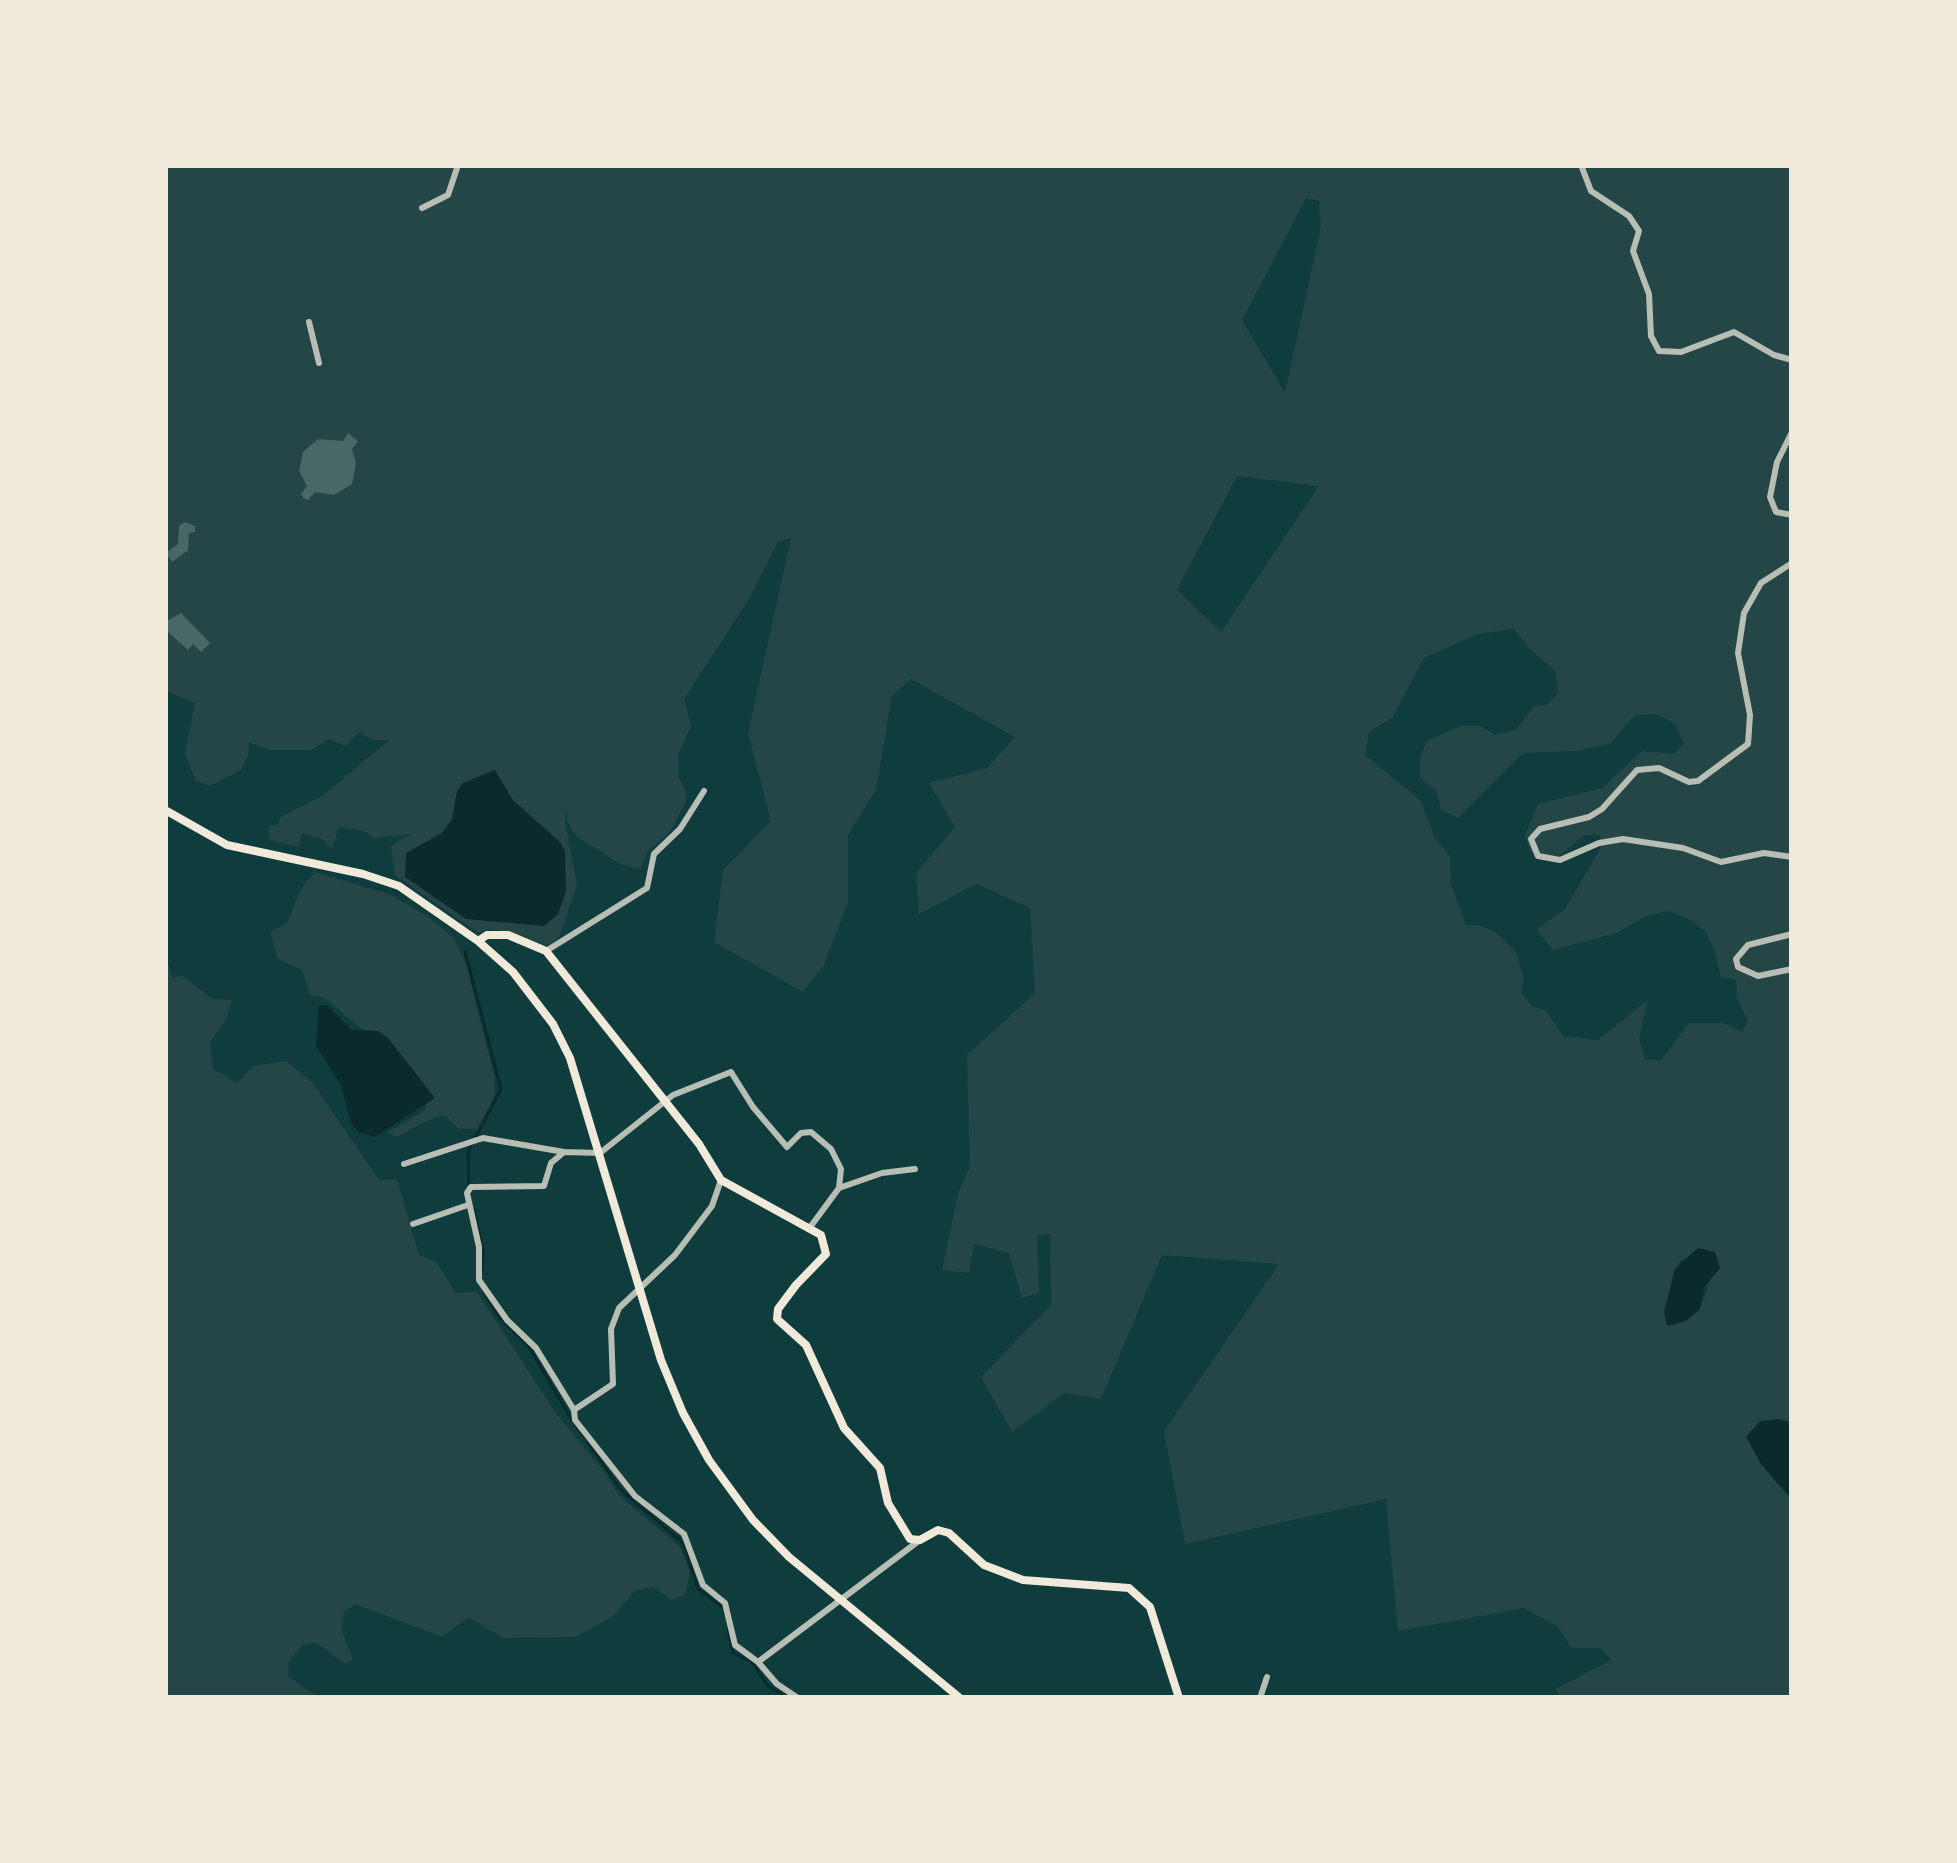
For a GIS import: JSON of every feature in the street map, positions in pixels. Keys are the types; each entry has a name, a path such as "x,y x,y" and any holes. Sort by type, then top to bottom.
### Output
{"main road":[{"path":"165,810 227,844 399,886 478,941 513,972 553,1024 570,1058 675,1396 709,1460 753,1520 841,1601 960,1698"},
{"path":"478,941 488,935 508,935 546,951 699,1144 721,1180 821,1235 826,1253 778,1309 777,1319 806,1345 844,1428 880,1468 888,1503 910,1539 920,1540 938,1530 949,1533 984,1565 1023,1580 1129,1588 1150,1607 1179,1698"}],"street":[{"path":"422,208 453,189 458,165"},
{"path":"1581,165 1592,191 1629,216 1639,231 1633,251 1649,294 1651,336 1659,350 1681,352 1734,332 1792,360"},
{"path":"309,322 319,363"},
{"path":"1792,432 1777,462 1770,496 1776,512 1792,515"},
{"path":"1792,562 1761,584 1744,613 1738,653 1750,715 1748,744 1697,781 1689,782 1659,767 1636,770 1602,809 1589,817 1540,829 1531,839 1538,856 1560,860 1599,843 1623,839 1683,848 1721,862 1764,853 1792,857"},
{"path":"546,951 647,888 654,854 680,830 704,790"},
{"path":"1792,934 1748,945 1736,959 1738,967 1758,976 1792,970"},
{"path":"404,1164 483,1138 600,1153 664,1101 731,1072 787,1147 801,1133 812,1132 831,1149 841,1168 839,1188 811,1226"},
{"path":"564,1152 551,1163 544,1186 471,1187 468,1205 479,1247 479,1280 507,1320 536,1348 574,1410 574,1420 634,1496 684,1534 703,1585 725,1603 735,1645 798,1698"},
{"path":"839,1188 882,1173 915,1169"},
{"path":"574,1410 614,1384 611,1329 619,1308 675,1255 705,1215 721,1180"},
{"path":"413,1224 468,1205"},
{"path":"758,1662 920,1540"},
{"path":"1260,1698 1267,1677"}],"shaded area":[{"path":"165,165 1792,165 1792,1423 1779,1419 1761,1464 1792,1500 1792,1698 1560,1698 1556,1689 1611,1660 1601,1648 1572,1648 1557,1626 1524,1608 1398,1631 1386,1499 1185,1544 1164,1431 1279,1264 1162,1255 1101,1399 1064,1393 1012,1432 981,1377 1051,1305 1050,1234 1037,1236 1039,1293 1022,1298 1009,1253 974,1244 969,1273 942,1270 958,1194 970,1166 967,1055 1035,993 1030,908 976,884 919,914 916,873 955,827 929,783 987,768 1015,737 911,679 892,696 876,790 848,835 848,902 823,967 803,992 714,942 723,870 771,821 748,733 791,538 778,542 749,599 684,699 691,726 678,756 685,804 670,832 647,852 641,869 620,864 576,836 567,821 567,805 565,822 577,885 559,938 549,946 503,931 478,933 395,875 391,846 411,834 373,838 364,831 339,827 332,849 324,840 302,833 299,847 269,840 269,826 321,797 389,740 373,740 359,732 346,746 329,739 311,750 269,750 249,742 240,771 209,786 195,780 185,753 195,703 165,691","holes":["1306,198 1319,201 1321,226 1285,393 1242,320","1237,476 1319,486 1221,632 1177,590","1514,629 1555,671 1558,693 1546,705 1533,707 1516,730 1495,735 1480,726 1460,726 1426,742 1420,778 1436,790 1441,809 1458,818 1523,753 1578,751 1610,744 1635,715 1656,714 1675,724 1684,743 1673,754 1642,751 1602,788 1538,804 1525,836 1530,851 1539,858 1559,856 1584,835 1600,835 1600,849 1565,909 1537,929 1553,950 1616,933 1647,916 1669,911 1691,920 1706,932 1721,977 1736,980 1737,998 1748,1021 1742,1032 1724,1023 1689,1023 1661,1060 1645,1059 1639,1038 1648,1000 1598,1040 1563,1036 1546,1011 1532,1006 1521,993 1524,978 1516,952 1497,933 1466,925 1451,884 1450,856 1435,838 1421,801 1365,755 1369,732 1392,718 1424,658 1478,634","1689,1256 1710,1277 1704,1300 1664,1313 1680,1261"]},
{"path":"495,770 513,800 565,852 566,891 558,914 544,926 466,919 405,877 406,853 442,833 452,819 463,783"},
{"path":"315,872 391,895 454,938 467,967 494,1076 495,1095 477,1129 459,1129 446,1116 397,1137 388,1132 426,1110 426,1093 385,1042 325,998 310,995 302,970 278,959 270,932 287,923 301,889"},
{"path":"165,952 172,978 183,976 212,999 232,1000 226,1020 210,1042 213,1069 237,1083 254,1066 286,1061 312,1082 379,1180 397,1179 419,1255 436,1262 456,1293 477,1292 555,1412 619,1495 680,1547 690,1572 685,1595 671,1600 654,1587 636,1590 611,1618 575,1637 504,1638 468,1617 442,1637 355,1604 344,1612 342,1632 353,1660 345,1664 317,1643 303,1644 289,1662 288,1676 313,1694 334,1698 165,1698"},
{"path":"319,1005 327,1005 352,1030 378,1031 388,1038 435,1098 375,1137 360,1133 351,1124 341,1085 316,1046"},
{"path":"1698,1248 1715,1252 1720,1268 1705,1286 1700,1309 1686,1321 1667,1326 1664,1312 1675,1269"},
{"path":"1760,1421 1792,1423 1792,1500 1761,1464 1746,1437"}],"building":[{"path":"348,433 358,441 352,449 356,463 352,484 334,495 315,492 308,500 303,498 307,486 299,471 303,452 318,439 343,441"},
{"path":"185,522 195,526 195,532 189,533 188,550 172,562 166,553 178,544 179,526"},
{"path":"181,613 210,643 201,652 193,644 188,650 165,629 165,622"}],"waterway":[{"path":"465,952 501,1089 476,1137"},
{"path":"469,1189 471,1145"},
{"path":"474,1210 483,1250 482,1271"},
{"path":"484,1292 499,1317 529,1347 621,1490 683,1543 698,1589 724,1608"},
{"path":"728,1629 733,1653 752,1662 767,1685 787,1698"}]}
